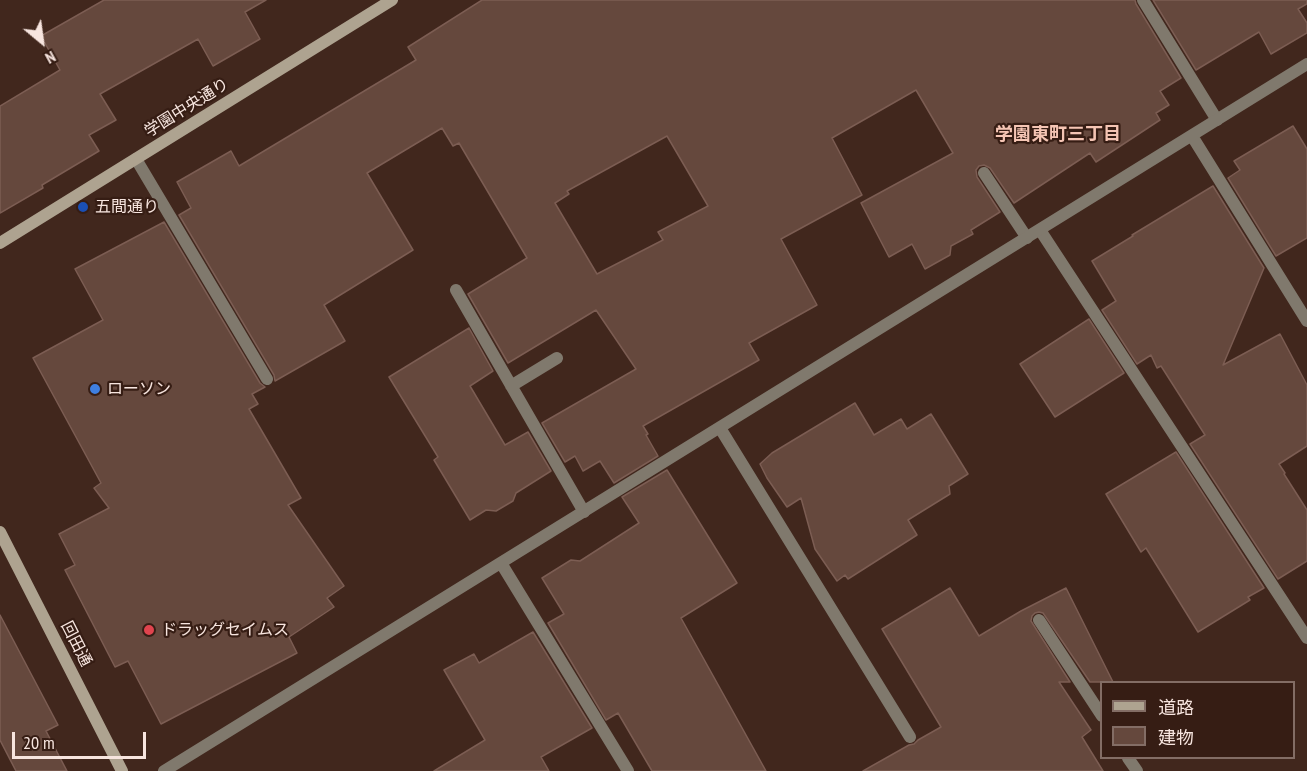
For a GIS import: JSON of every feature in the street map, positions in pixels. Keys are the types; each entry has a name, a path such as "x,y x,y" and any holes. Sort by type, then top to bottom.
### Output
{"street":[{"name":"学園中央通り","path":"0,243 392,0"},
{"path":"1143,0 1218,120"},
{"path":"164,771 1307,64"},
{"path":"1192,136 1307,321"},
{"path":"136,159 267,379"},
{"path":"984,173 1027,238"},
{"path":"1040,230 1307,638"},
{"path":"456,290 584,512"},
{"path":"511,386 557,358"},
{"path":"720,428 910,737"},
{"name":"回田通","path":"0,532 122,771"},
{"path":"501,563 628,771"},
{"path":"1039,620 1100,714"}],"building":[{"path":"104,0 266,0 245,12 260,39 213,66 198,39 100,94 116,120 89,135 99,151 0,213 0,106 60,70 41,36"},
{"path":"482,0 1135,0 1181,78 1160,91 1169,105 1156,113 1160,120 1096,162 1090,153 1014,203 990,168 984,165 979,166 976,170 977,177 1000,212 971,230 973,234 951,246 950,255 925,269 912,244 889,257 861,203 953,153 916,90 832,138 862,195 781,239 817,305 749,343 759,360 643,426 658,456 614,483 600,461 583,471 575,456 565,462 542,423 636,369 596,310 508,363 468,294 527,258 459,143 453,146 442,128 367,173 413,250 324,305 345,341 275,381 274,375 179,215 191,208 177,182 231,151 239,166 416,60 408,47","holes":["667,136 708,206 658,232 663,240 597,274 555,203 569,194 567,191"]},
{"path":"1153,0 1307,0 1307,4 1298,9 1307,23 1307,33 1271,54 1259,32 1196,70"},
{"path":"1293,126 1307,149 1307,238 1276,256 1228,178 1240,170 1234,161"},
{"path":"1213,186 1264,268 1223,365 1280,334 1307,385 1307,446 1279,464 1307,510 1307,561 1278,579 1190,444 1205,435 1161,366 1157,368 1151,355 1137,364 1102,310 1116,301 1092,261"},
{"path":"164,222 260,383 265,387 252,394 258,404 249,409 301,498 288,505 344,586 327,598 334,607 289,637 297,653 161,724 128,661 115,667 65,570 75,565 59,534 109,508 94,488 101,483 33,358 103,320 75,269"},
{"path":"1089,319 1124,373 1055,417 1020,364"},
{"path":"469,328 493,371 470,386 505,445 528,432 551,471 516,493 513,501 496,511 486,510 470,520 434,460 438,457 389,377"},
{"path":"855,403 874,435 901,419 907,429 931,414 968,474 949,486 950,494 908,520 917,535 848,579 845,575 837,581 815,549 801,498 787,507 760,464 772,453"},
{"path":"1176,452 1264,588 1248,597 1250,600 1198,632 1146,548 1141,552 1106,494"},
{"path":"667,470 737,583 681,618 766,771 652,771 618,713 606,720 548,623 564,614 542,578 571,560 580,561 639,523 622,497"},
{"path":"950,588 979,636 1066,588 1112,681 1090,682 1043,613 1035,613 1031,621 1070,682 1059,682 1091,730 1082,737 1103,771 863,771 941,727 882,629"},
{"path":"0,615 58,725 46,731 67,771 16,771 0,740"},
{"path":"533,632 592,728 541,757 549,771 434,771 485,740 444,670 474,654 479,663"}],"place":[{"name":"五間通り","path":"83,207"},
{"name":"ローソン","path":"95,389"},
{"name":"ドラッグセイムス","path":"149,630"}],"district":[{"name":"学園東町三丁目","path":"1058,135"}]}
